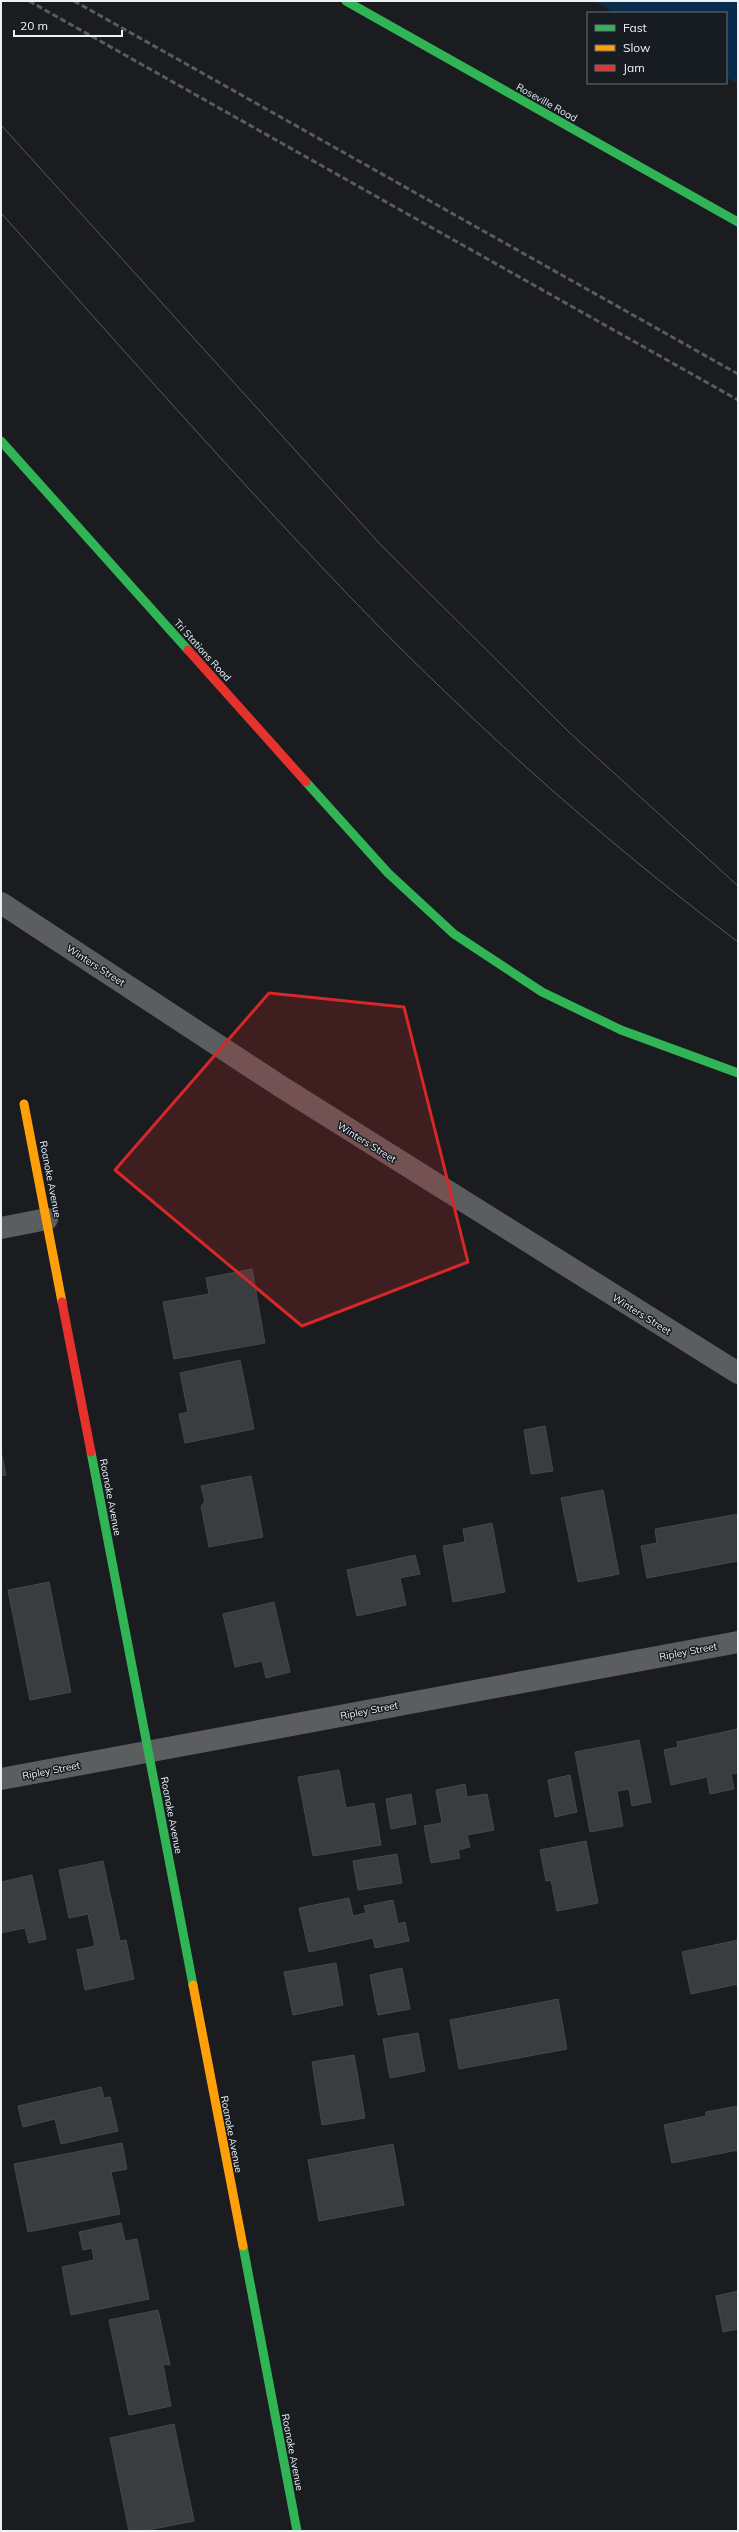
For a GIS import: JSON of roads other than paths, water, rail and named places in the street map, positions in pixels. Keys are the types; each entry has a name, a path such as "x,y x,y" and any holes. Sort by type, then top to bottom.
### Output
{"street":[{"name":"Roseville Road","path":"346,1 738,222"},
{"name":"Tri Stations Road","path":"1,441 388,874 426,906 454,934 542,992 621,1030 738,1073"},
{"name":"Winters Street","path":"1,903 285,1090 738,1373"},
{"name":"Roanoke Avenue","path":"24,1104 48,1220 297,2531"},
{"path":"1,1228 48,1220"},
{"name":"Ripley Street","path":"1,1779 738,1642"}],"tram line":[{"path":"1,125 379,543 569,732 738,886"},
{"path":"1,213 249,489 381,629 528,769 684,901 738,942"}],"railway":[{"path":"29,1 738,400"},
{"path":"74,1 738,374"}]}
